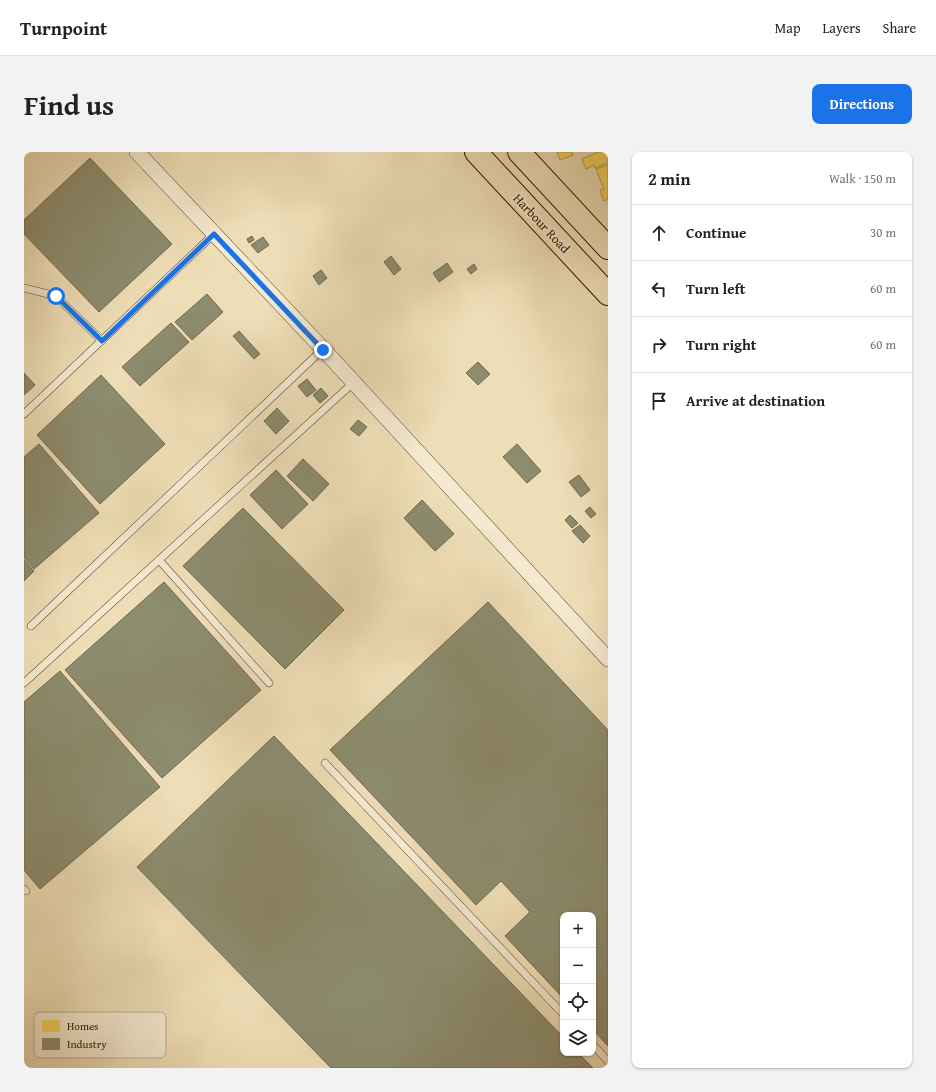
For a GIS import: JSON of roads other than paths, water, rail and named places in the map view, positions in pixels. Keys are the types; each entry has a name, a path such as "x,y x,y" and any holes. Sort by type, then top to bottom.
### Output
{"highway":[{"name":"Harbour Road","path":"476,152 608,294"},
{"path":"519,152 608,248"}],"street":[{"path":"137,152 354,383 608,659"}],"lane":[{"path":"24,414 214,234"},
{"path":"24,288 56,296 102,341"},
{"path":"31,626 323,350"},
{"path":"24,683 354,383"},
{"path":"159,560 269,683"},
{"path":"325,763 560,1011"},
{"path":"596,1048 608,1061"}]}
